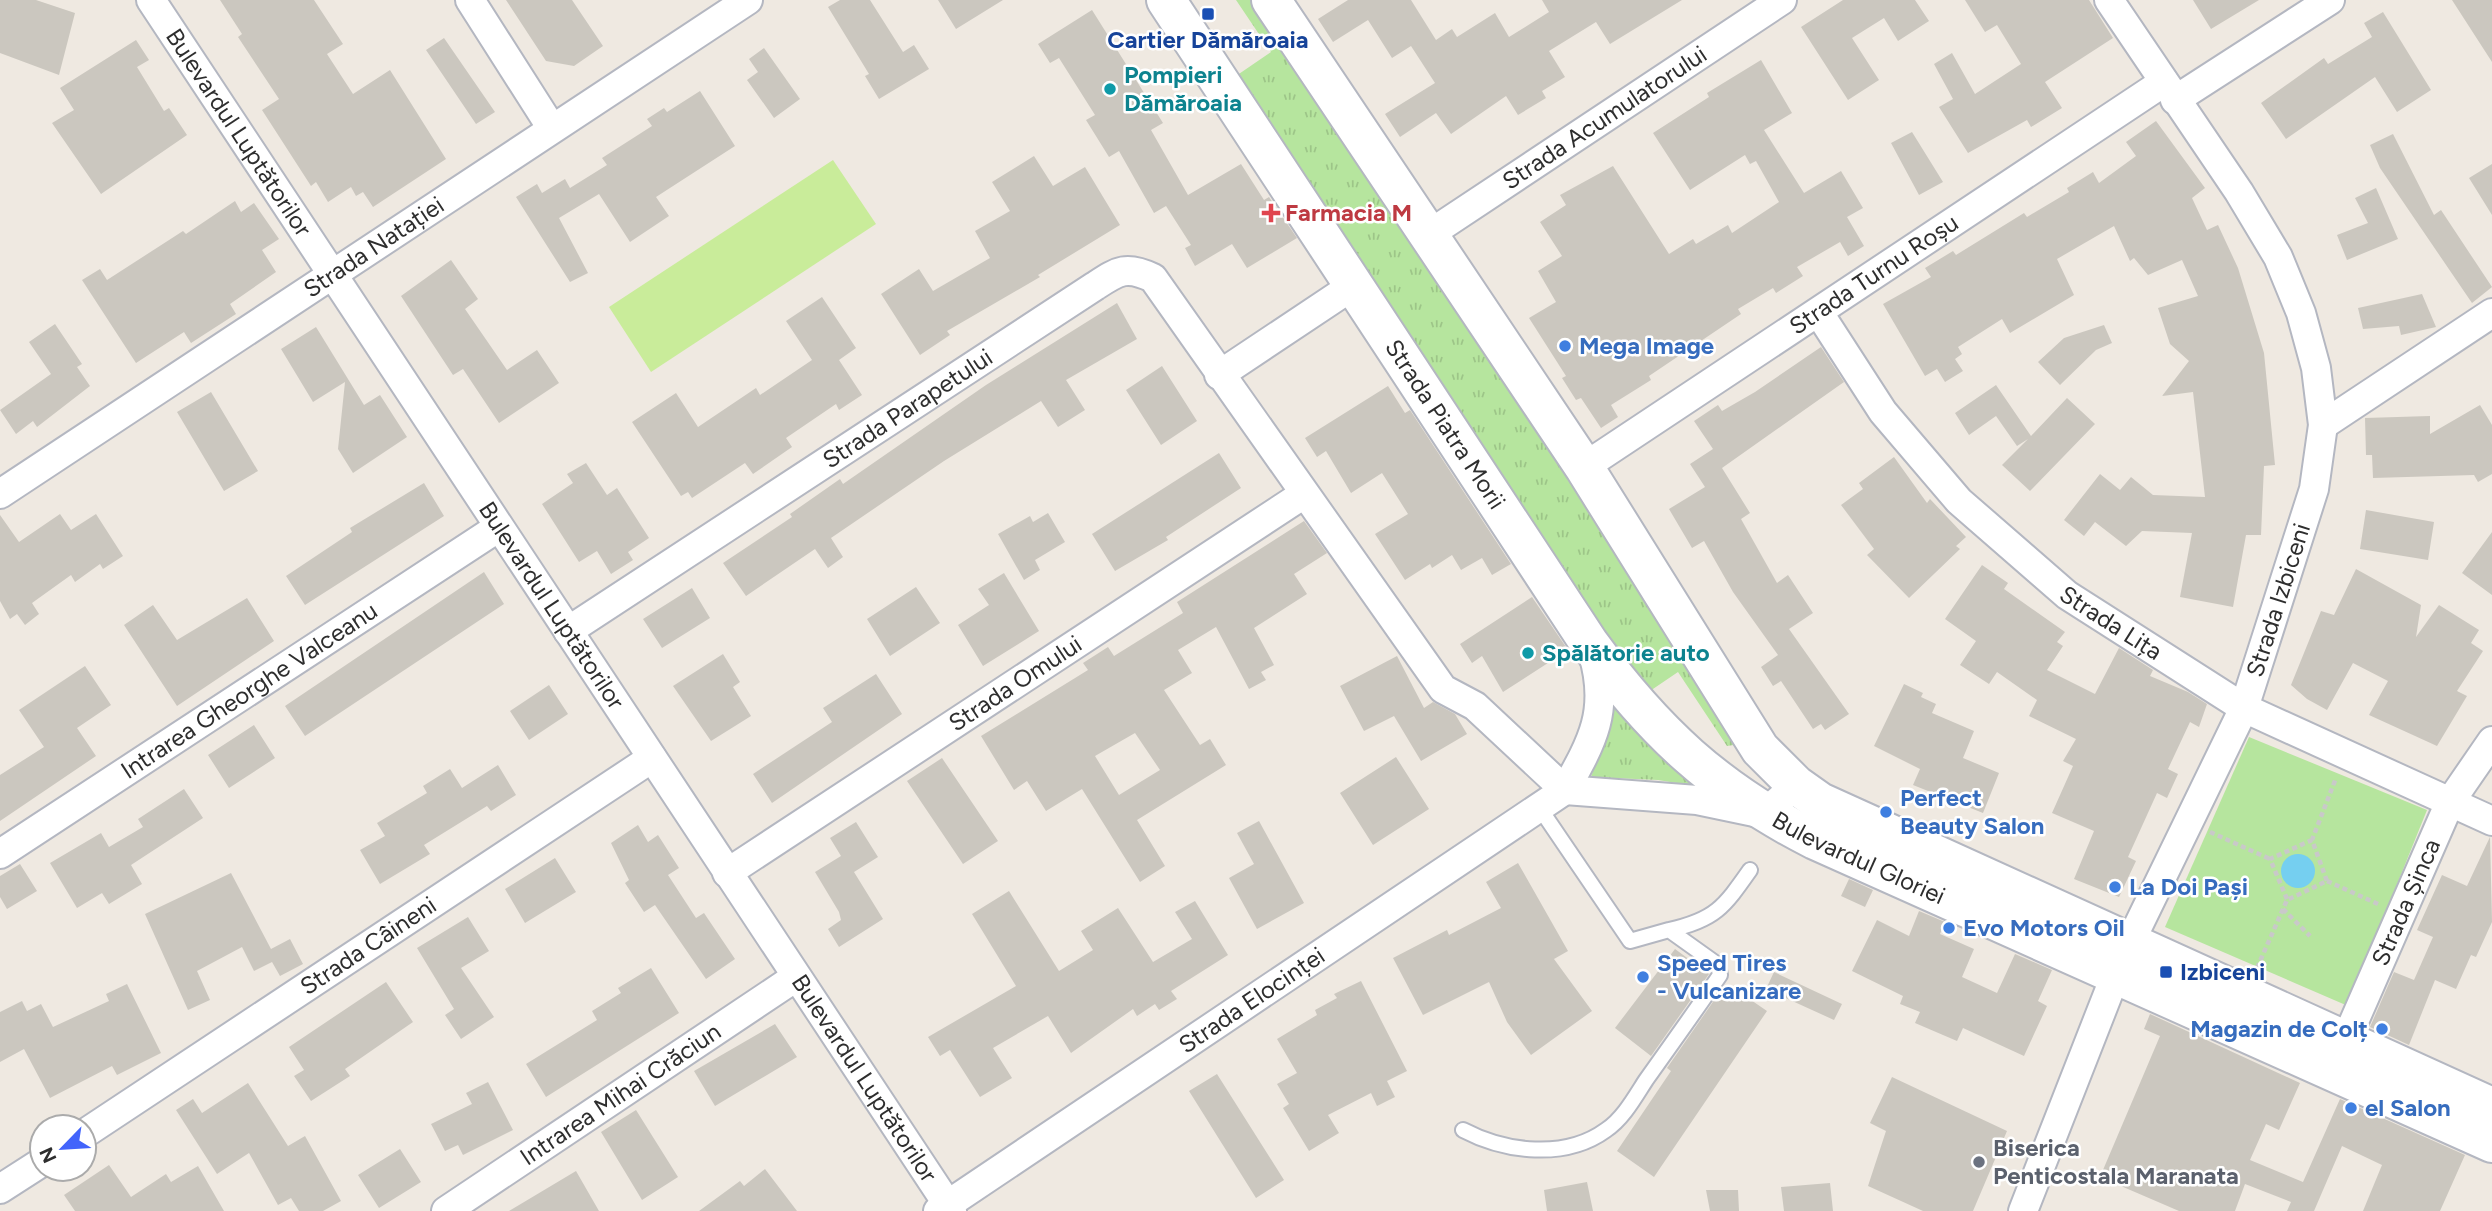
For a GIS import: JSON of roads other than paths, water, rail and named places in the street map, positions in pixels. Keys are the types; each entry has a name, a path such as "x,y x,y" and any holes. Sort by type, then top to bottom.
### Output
{"street":[{"name":"Bulevardul Luptătorilor","path":"151,0 653,758 946,1209"},
{"path":"470,0 551,127"},
{"name":"Strada Natației","path":"4,481 332,275 551,127 748,0"},
{"name":"Strada Piatra Morii","path":"1166,0 1589,643 1614,677 1671,740 1719,782 1764,814"},
{"path":"1271,0 1584,467 1746,730 1760,749 1796,785 1764,814 1697,800 1565,790 1591,743 1598,722 1601,700 1599,674 1589,643"},
{"name":"Strada Acumulatorului","path":"1429,235 1782,0"},
{"name":"Strada Izbiceni","path":"2023,1211 2123,956 2244,708 2315,489 2323,425 2316,368 2301,313 2278,257 2239,192 2109,0"},
{"name":"Strada Turnu Roșu","path":"1584,467 1819,313 2170,91 2330,0"},
{"name":"Strada Parapetului","path":"568,631 1117,272 1136,270 1153,278 1443,689 1475,706 1565,790"},
{"path":"1219,375 1354,285"},
{"name":"Strada Lița","path":"1819,313 1883,412 1959,501 2067,595 2244,708 2492,821"},
{"path":"2323,425 2492,313"},
{"name":"Strada Omului","path":"727,873 1304,494"},
{"name":"Intrarea Gheorghe Valceanu","path":"0,854 499,527"},
{"name":"Strada Șinca","path":"2339,1056 2451,802 2492,741"},
{"name":"Strada Câineni","path":"98,1125 653,758"},
{"name":"Bulevardul Gloriei","path":"1796,785 1840,811 2123,956 2339,1056 2492,1107"},
{"name":"Strada Elocinței","path":"946,1209 1565,790"},
{"name":"Bulevardul Gloriei","path":"1764,814 1815,840 2123,956 2246,995 2339,1056 2492,1143"},
{"name":"Intrarea Mihai Crăciun","path":"446,1211 796,977"},
{"path":"0,1189 28,1170"}],"lane":[{"path":"1539,807 1630,942 1700,923 1723,908 1750,870"},
{"path":"1464,1130 1488,1143 1546,1150 1582,1143 1607,1130 1628,1107 1720,975 1718,965 1670,930"}],"water":[{"path":"2298,854 2310,859 2315,871 2310,883 2298,888 2286,883 2281,871 2286,859"}],"place":[{"name":"Cartier Dămăroaia","path":"1208,14"},
{"name":"Pompieri Dămăroaia","path":"1110,89"},
{"name":"Farmacia M","path":"1271,213"},
{"name":"Mega Image","path":"1565,346"},
{"name":"Spălătorie auto","path":"1528,653"},
{"name":"Perfect Beauty Salon","path":"1886,812"},
{"name":"La Doi Pași","path":"2115,887"},
{"name":"Evo Motors Oil","path":"1949,928"},
{"name":"Izbiceni","path":"2166,972"},
{"name":"Speed Tires - Vulcanizare","path":"1643,977"},
{"name":"Magazin de Colț","path":"2382,1029"},
{"name":"el Salon","path":"2351,1108"},
{"name":"Biserica Penticostala Maranata","path":"1979,1162"}]}
